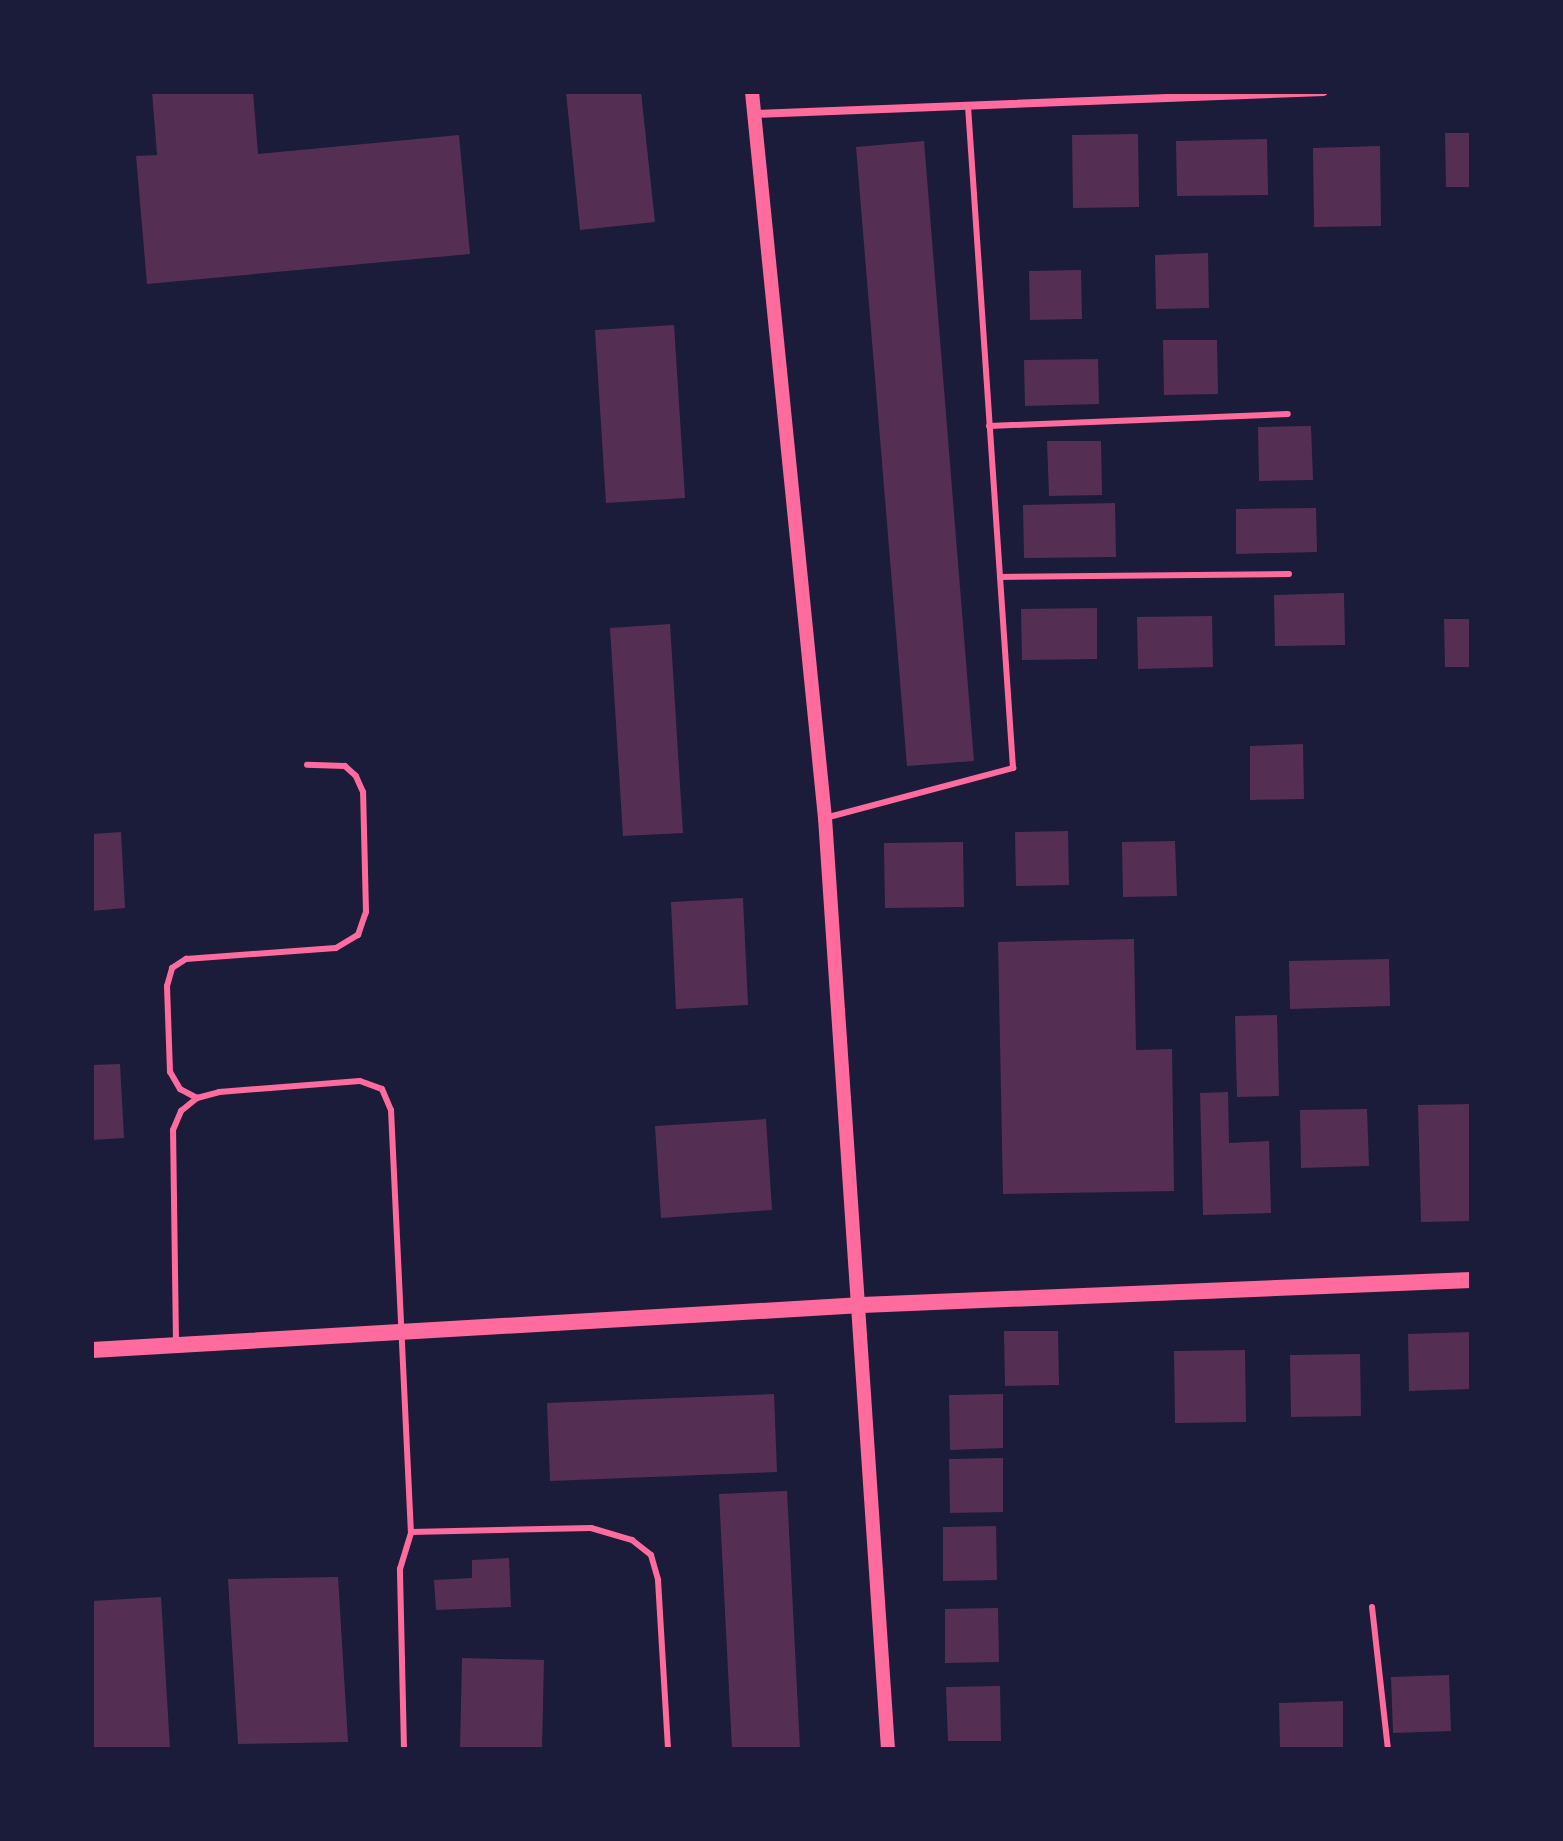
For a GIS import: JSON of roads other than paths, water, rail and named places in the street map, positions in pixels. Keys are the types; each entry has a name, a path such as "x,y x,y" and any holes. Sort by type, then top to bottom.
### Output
{"main road":[{"path":"92,1350 862,1305 1471,1280"}],"street":[{"path":"752,92 825,818 862,1305 888,1749"},
{"path":"753,114 1324,92"}],"lane":[{"path":"825,818 1013,768 968,106"},
{"path":"989,426 1288,414"},
{"path":"1000,577 1289,574"},
{"path":"197,1098 180,1089 170,1072 167,986 172,968 186,959 336,948 358,935 366,912 363,792 345,766 307,765"},
{"path":"176,1346 173,1130 181,1111 197,1098 360,1081 382,1089 391,1110 411,1532 400,1569 404,1749"},
{"path":"411,1532 591,1528 632,1540 651,1555 658,1580 668,1749"},
{"path":"1372,1607 1388,1749"}]}
